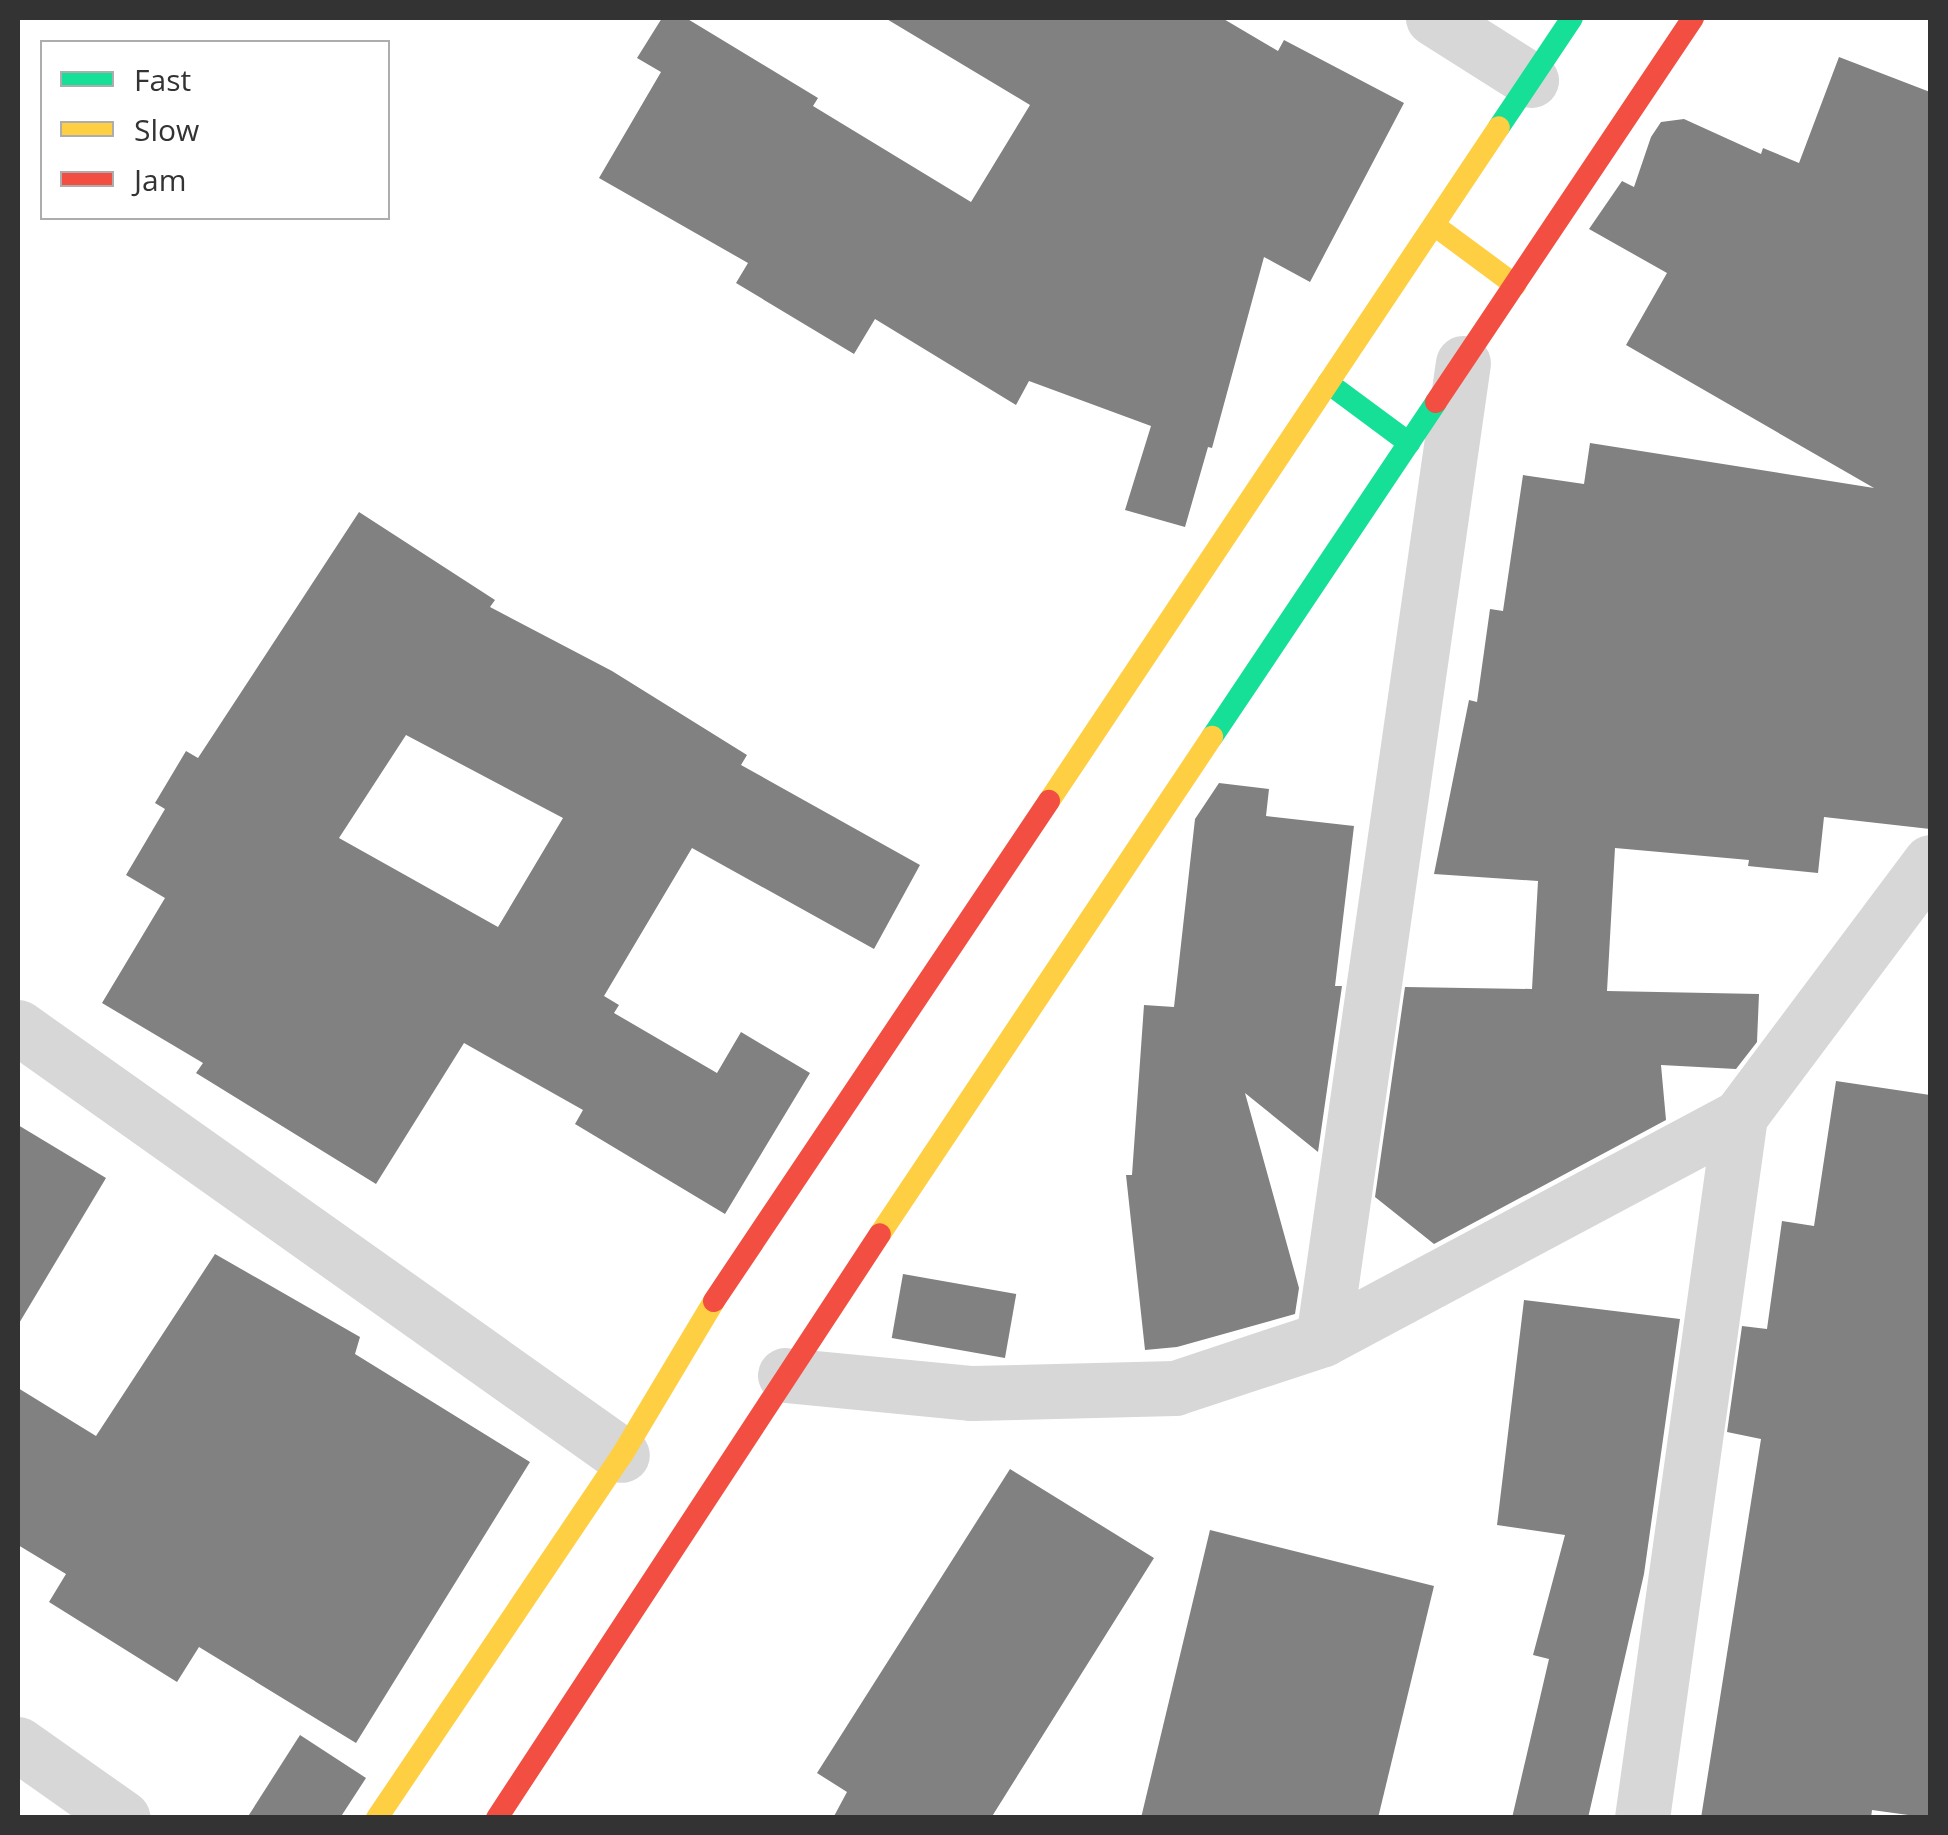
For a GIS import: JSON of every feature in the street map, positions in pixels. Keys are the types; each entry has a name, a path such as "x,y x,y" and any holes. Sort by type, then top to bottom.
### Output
{"main road":[{"path":"377,1818 622,1456 701,1321 1572,18"},
{"path":"498,1818 785,1374 1694,18"},
{"path":"1434,224 1515,285"},
{"path":"1328,383 1409,444"}],"street":[{"path":"1434,18 1531,80"},
{"path":"1323,1339 1463,363"},
{"path":"785,1374 972,1393 1175,1388 1323,1339 1740,1116 1930,862"},
{"path":"18,1027 622,1456"},
{"path":"1642,1818 1740,1116"},
{"path":"18,1744 123,1818"}],"building":[{"path":"662,18 686,18 818,98 813,106 971,202 1030,105 885,18 1222,18 1278,51 1284,40 1404,103 1310,282 1264,257 1212,448 1208,447 1185,527 1125,510 1151,426 1029,381 1016,405 875,319 854,354 736,283 748,263 599,178 661,72 637,58"},
{"path":"1839,57 1930,92 1930,829 1824,817 1818,873 1748,866 1749,860 1615,848 1607,991 1759,994 1757,1042 1736,1069 1661,1065 1666,1120 1434,1244 1375,1197 1405,987 1532,989 1538,881 1434,874 1469,700 1477,702 1490,609 1503,611 1523,475 1584,484 1590,443 1874,488 1626,345 1667,273 1589,229 1622,181 1634,187 1651,137 1661,122 1684,119 1761,154 1763,148 1799,163"},
{"path":"359,512 495,600 490,607 612,671 747,755 741,765 920,865 874,949 692,848 604,996 619,1005 614,1013 717,1073 741,1032 810,1073 725,1214 575,1124 583,1110 464,1043 376,1184 196,1073 203,1063 102,1003 165,898 126,875 165,809 155,803 186,751 198,758","holes":["406,735 563,818 498,927 339,838"]},
{"path":"1219,783 1269,789 1266,816 1354,826 1335,986 1342,986 1318,1152 1245,1093 1299,1288 1295,1314 1177,1347 1145,1350 1126,1175 1132,1175 1144,1005 1174,1007 1195,819"},
{"path":"1836,1081 1930,1095 1930,1818 1872,1810 1871,1818 1701,1818 1761,1439 1727,1432 1742,1326 1767,1329 1782,1221 1814,1226"},
{"path":"18,1125 106,1178 18,1325"},
{"path":"215,1254 360,1337 355,1354 530,1462 356,1743 199,1647 177,1682 49,1602 66,1574 18,1545 18,1388 96,1436"},
{"path":"903,1274 1016,1294 1005,1358 892,1338"},
{"path":"1524,1300 1680,1319 1644,1574 1588,1818 1512,1818 1549,1659 1533,1655 1565,1535 1497,1525"},
{"path":"1010,1469 1154,1558 991,1818 833,1818 847,1792 817,1773"},
{"path":"1210,1530 1434,1586 1378,1818 1141,1818"},
{"path":"300,1735 366,1778 340,1818 247,1818"}],"traffic: fast":[{"path":"1499,127 1572,18"},
{"path":"1328,383 1409,443"},
{"path":"1212,737 1436,402"}],"traffic: slow":[{"path":"1049,801 1499,127"},
{"path":"1434,225 1515,285"},
{"path":"880,1234 1212,737"},
{"path":"377,1818 622,1455 714,1301"}],"traffic: jam":[{"path":"1436,402 1693,18"},
{"path":"714,1301 1049,801"},
{"path":"497,1818 880,1234"}]}
